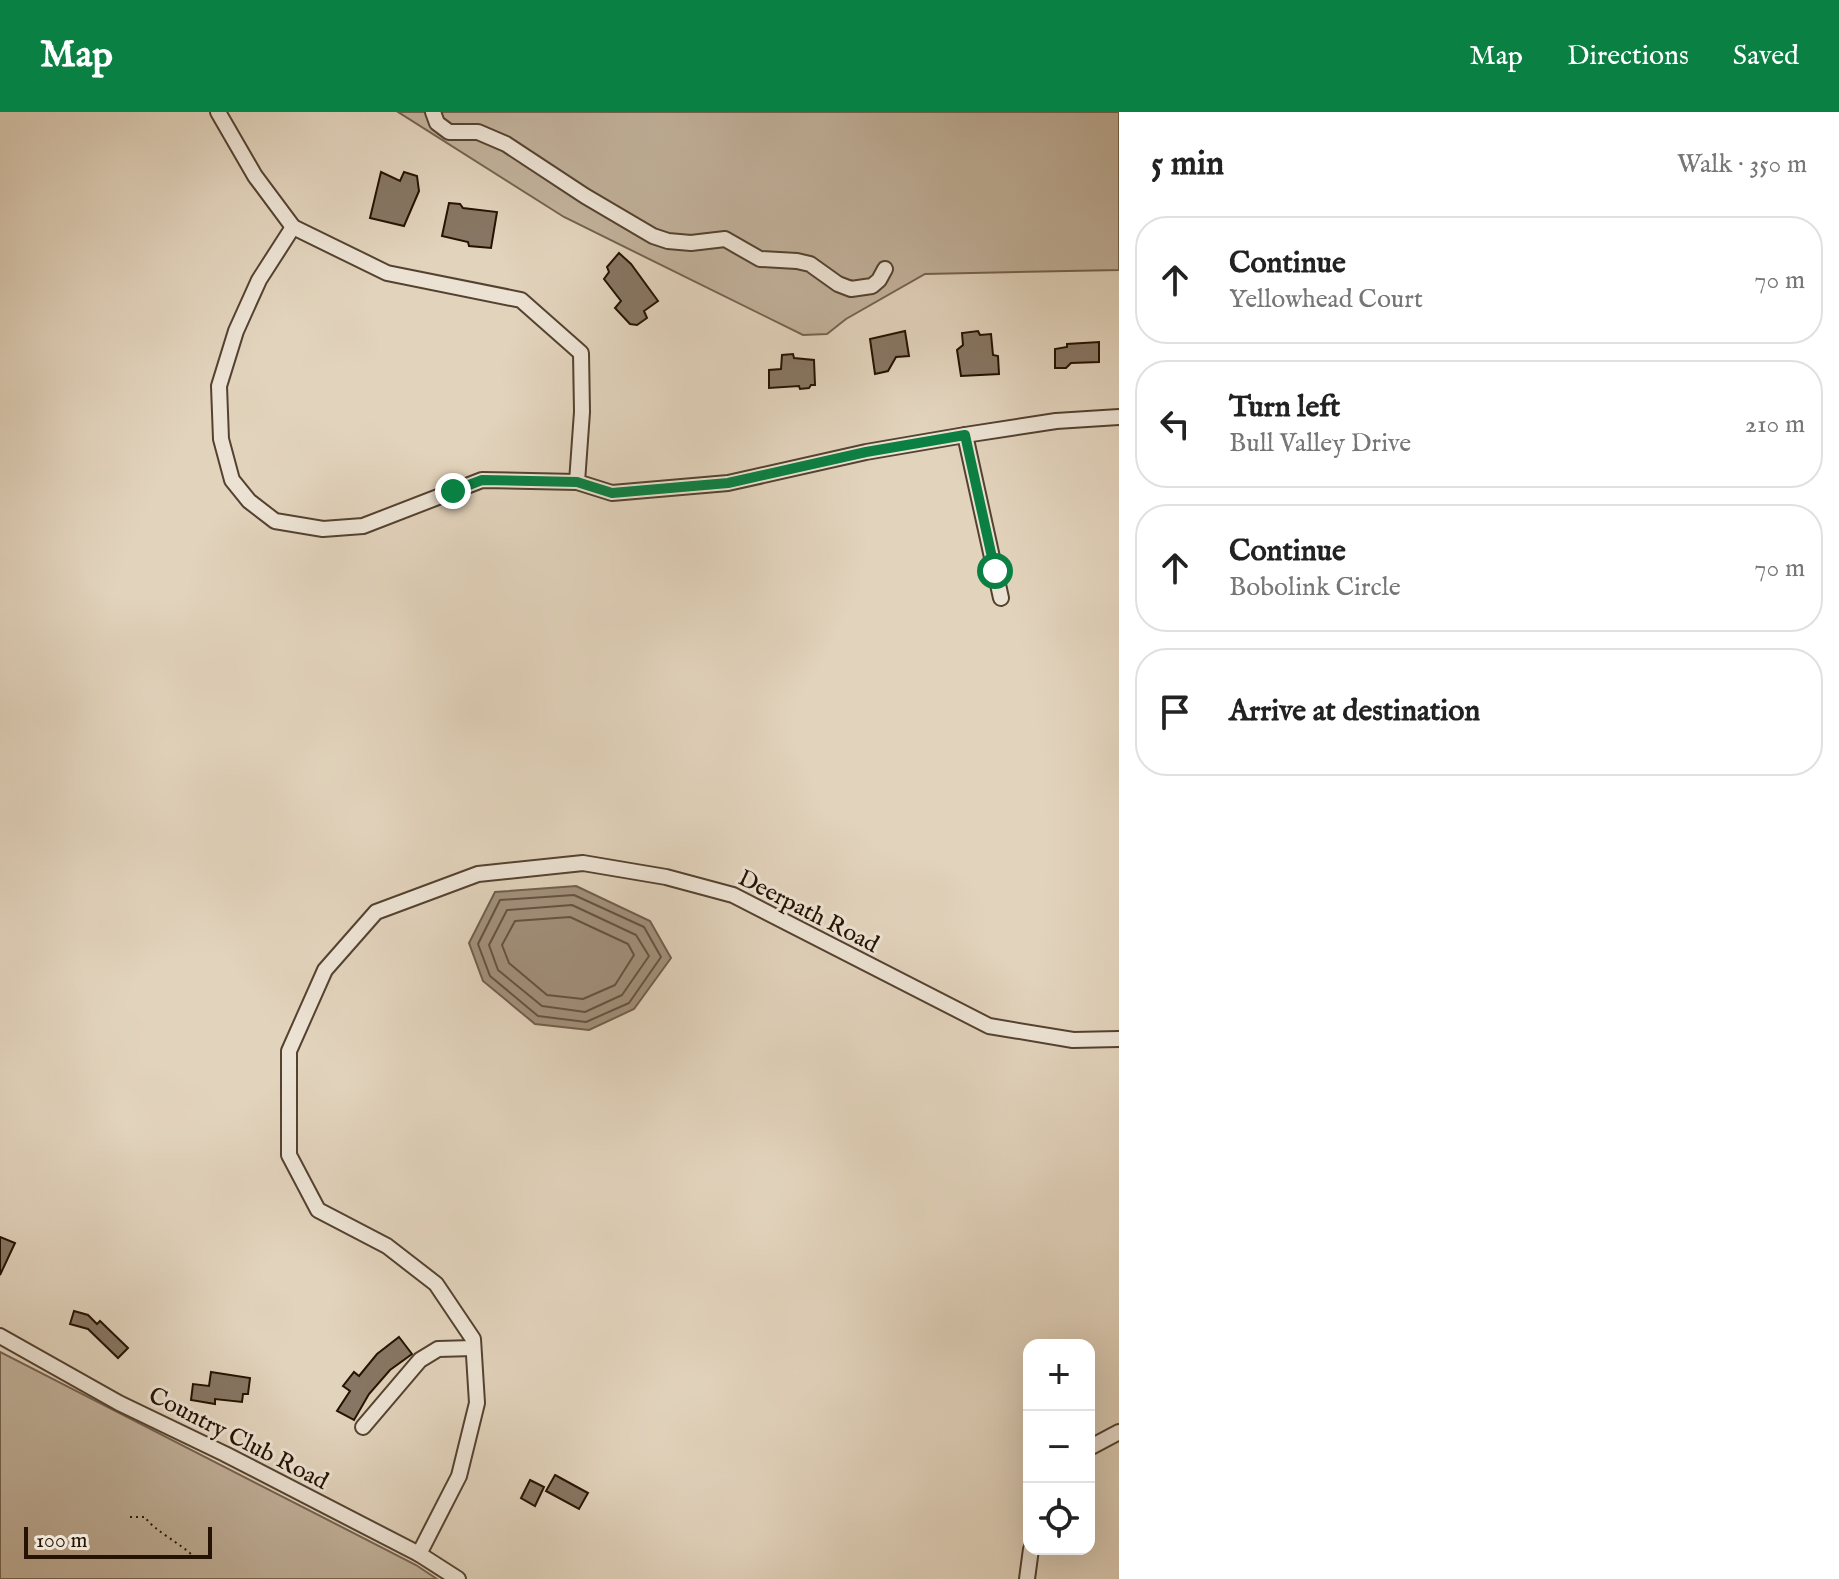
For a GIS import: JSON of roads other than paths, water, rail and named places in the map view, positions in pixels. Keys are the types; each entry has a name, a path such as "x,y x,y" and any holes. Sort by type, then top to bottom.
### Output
{"street":[{"path":"218,112 255,176 293,227 387,273 521,300 581,353 582,412 577,482"},
{"path":"433,112 437,123 449,132 478,132 506,144 653,236 691,243 725,239 760,259 803,261 851,289 872,286 885,269"},
{"path":"293,227 259,280 236,331 219,386 221,439 232,480 249,501 275,521 323,529 363,526 482,480 577,482 612,493 728,483 866,452 965,435 1056,421 1119,417"},
{"path":"965,435 1001,598"},
{"name":"Deerpath Road","path":"419,1554 459,1476 477,1403 473,1339 436,1284 387,1246 318,1210 289,1155 289,1051 325,970 376,912 478,874 583,863 666,877 733,895 989,1026 1073,1040 1119,1039"},
{"name":"Country Club Road","path":"0,1336 119,1403 419,1554 458,1579"},
{"path":"363,1427 420,1360 438,1349 473,1348"},
{"path":"1095,1445 1119,1432"},
{"path":"1027,1579 1030,1555"}],"water":[{"path":"576,886 650,921 671,958 634,1009 589,1030 535,1024 483,981 469,943 495,892"}]}
